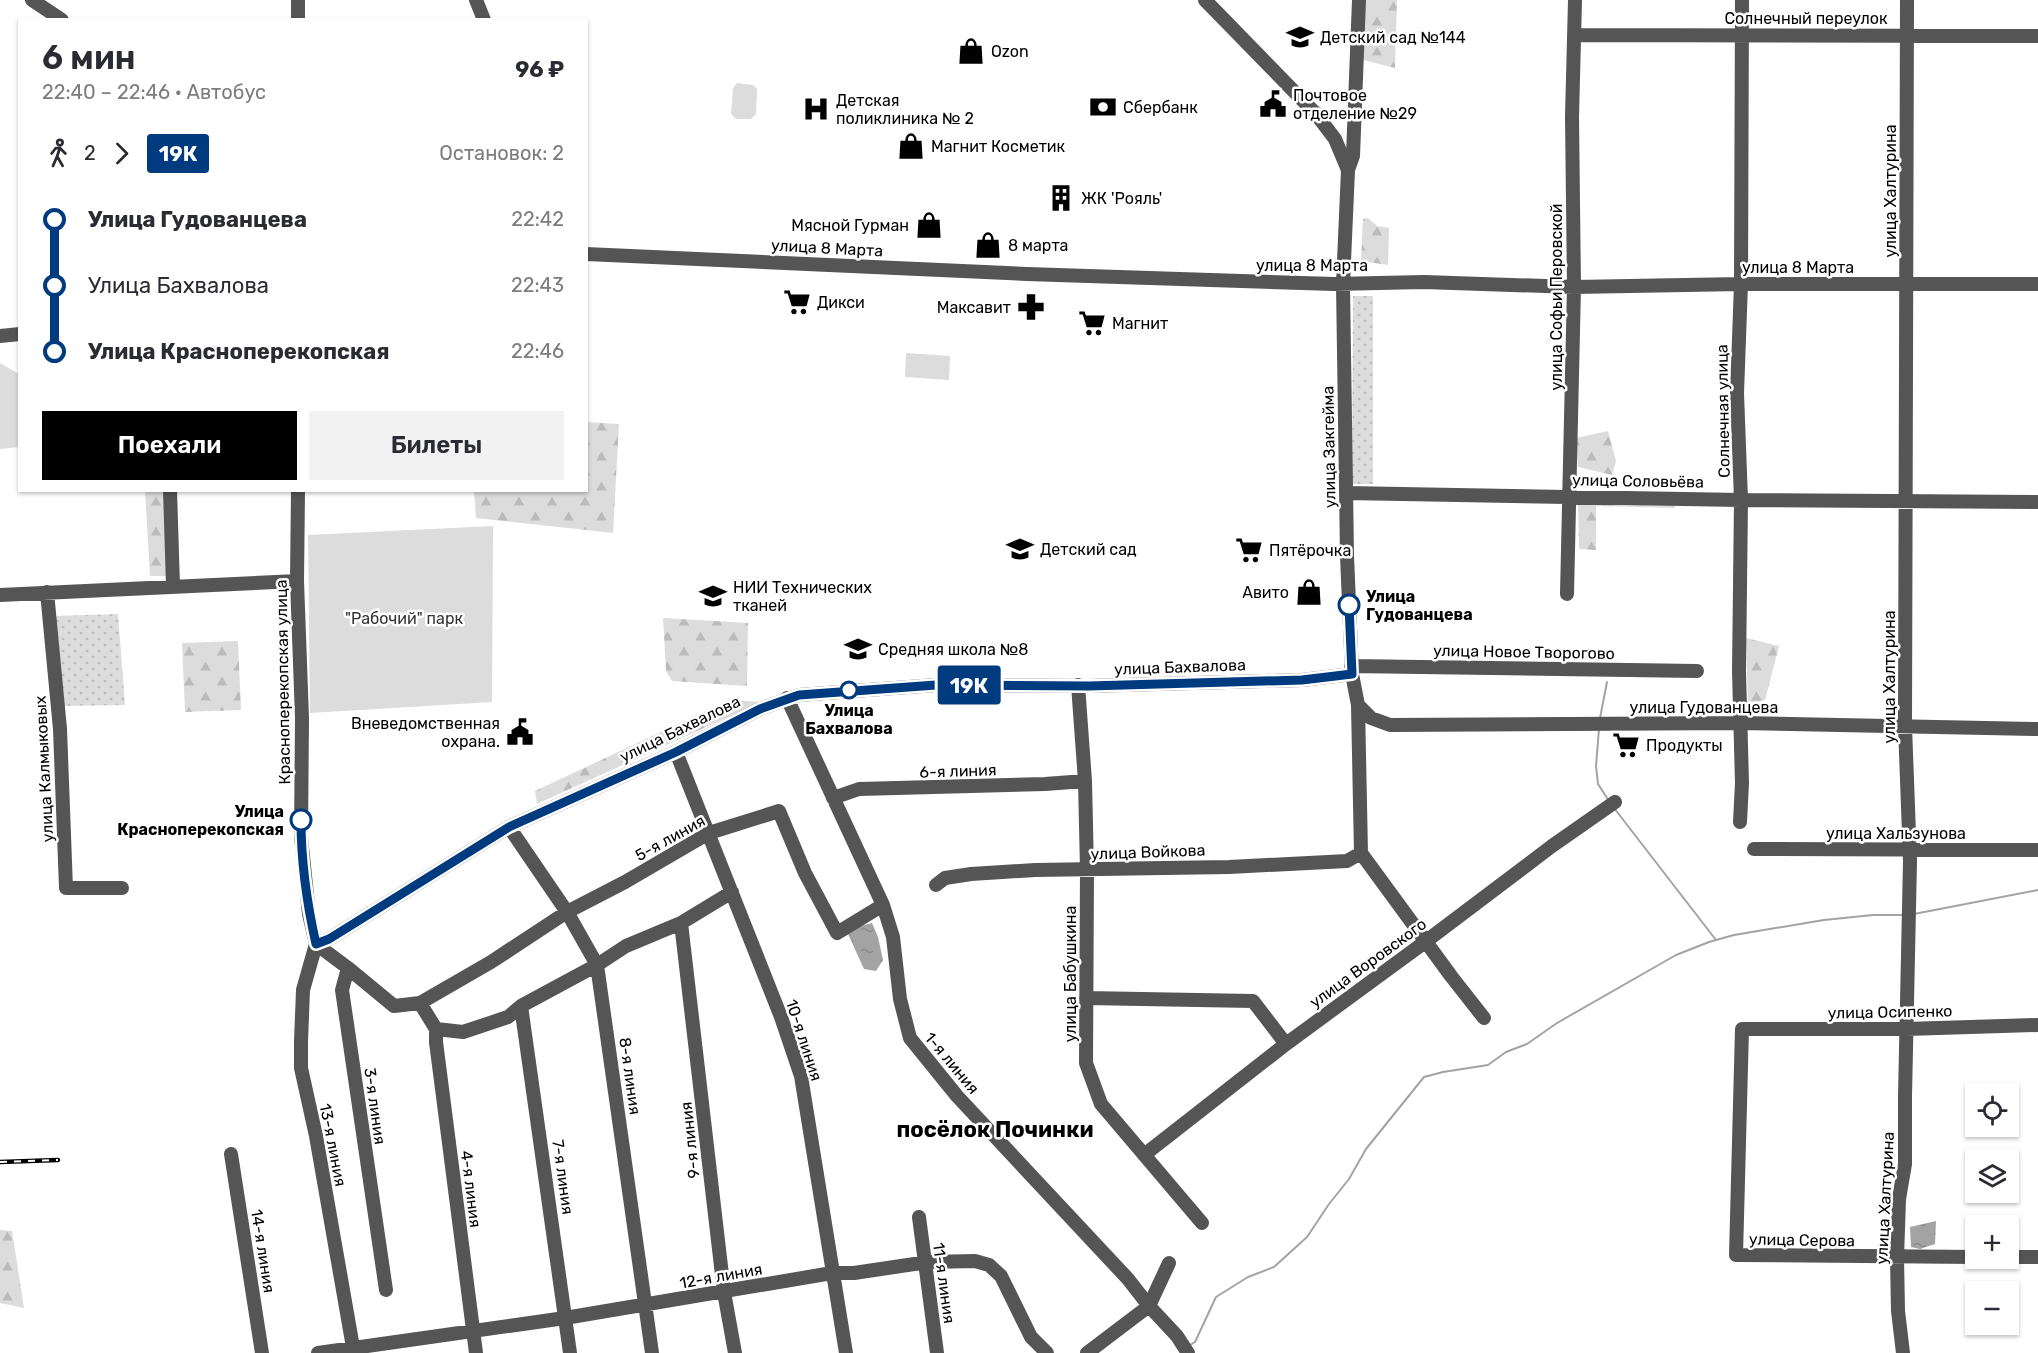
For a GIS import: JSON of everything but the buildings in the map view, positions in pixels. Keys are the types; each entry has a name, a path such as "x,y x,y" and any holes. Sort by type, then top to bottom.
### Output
{"street":[{"path":"32,0 59,18"},
{"path":"298,0 298,18"},
{"path":"476,0 483,18"},
{"name":"улица Закгейма","path":"1205,0 1316,114 1335,139 1348,170"},
{"name":"улица Закгейма","path":"1359,0 1353,156 1348,170 1343,284 1351,670 1358,705 1361,853"},
{"name":"улица Софьи Перовской","path":"1567,594 1574,287 1572,117 1575,0"},
{"name":"Солнечная улица","path":"1740,822 1742,783 1741,500 1737,393 1741,284 1742,0"},
{"name":"улица Халтурина","path":"1903,1353 1898,1311 1897,1258 1899,1199 1905,1164 1910,850 1905,726 1907,0"},
{"name":"Солнечный переулок","path":"1574,35 2038,36"},
{"name":"улица 8 Марта","path":"588,254 1061,276 1343,284 1424,282 1574,287 1741,284 2038,284"},
{"path":"0,336 18,334"},
{"path":"170,492 173,586"},
{"name":"Красноперекопская улица","path":"298,492 297,581 302,718 301,837 309,914 316,944"},
{"name":"улица Соловьёва","path":"1346,493 1741,500 2038,502"},
{"path":"0,595 297,581"},
{"name":"улица Калмыковых","path":"47,592 60,729 66,888 122,888"},
{"name":"улица Новое Творогово","path":"1351,670 1697,670"},
{"name":"улица Бахвалова","path":"316,944 329,939 509,827 676,752 760,709 787,698 830,692 936,685 1078,685 1302,680 1351,670"},
{"name":"улица Бабушкина","path":"1078,685 1087,870 1086,1063 1101,1104 1202,1223"},
{"name":"1-я линия","path":"787,698 883,905 893,937 900,999 910,1038 957,1096 1128,1279 1177,1336 1185,1349"},
{"name":"улица Гудованцева","path":"1358,705 1371,718 1390,724 1740,723 2038,729"},
{"name":"10-я линия","path":"676,752 781,1017 801,1076 814,1144 832,1274 846,1353"},
{"name":"6-я линия","path":"833,798 860,789 1034,785 1084,781"},
{"name":"улица Воровского","path":"1144,1155 1286,1044 1552,846 1615,802"},
{"name":"5-я линия","path":"420,1003 491,962 567,912 626,882 709,833 779,810 806,873 837,933 883,905"},
{"name":"8-я линия","path":"509,827 567,912 597,965 652,1353"},
{"name":"улица Хальзунова","path":"1754,849 2038,850"},
{"path":"1361,853 1425,942 1484,1018"},
{"name":"улица Войкова","path":"936,885 945,878 971,874 1347,861 1361,853"},
{"path":"316,944 394,1006 420,1003 436,1029 463,1032 507,1017 521,1006 597,965 626,946 681,922 732,892"},
{"name":"9-я линия","path":"681,922 724,1293 735,1353"},
{"name":"13-я линия","path":"316,944 303,990 302,1068 353,1351"},
{"name":"3-я линия","path":"348,968 342,990 386,1290"},
{"path":"1086,998 1252,1000 1286,1044"},
{"name":"7-я линия","path":"521,1006 570,1353"},
{"name":"улица Осипенко","path":"1736,1255 1742,1029 1906,1029 2038,1025"},
{"name":"4-я линия","path":"436,1029 476,1353"},
{"name":"14-я линия","path":"231,1154 262,1353"},
{"name":"11-я линия","path":"919,1217 937,1353"},
{"name":"улица Серова","path":"1736,1255 1965,1257"},
{"path":"2019,1257 2038,1257"},
{"name":"12-я линия","path":"318,1353 353,1351 472,1330 565,1318 832,1274 924,1263 975,1261 989,1265 1000,1276 1031,1337 1047,1353"},
{"path":"1087,1353 1149,1306 1169,1263"}],"green space":[{"path":"1363,0 1397,0 1395,68 1363,60"},
{"path":"737,83 753,85 757,89 756,114 751,119 736,119 731,114 733,88"},
{"path":"1368,218 1377,226 1389,228 1388,265 1361,261 1363,219"},
{"path":"1353,296 1373,296 1373,484 1352,484"},
{"path":"906,353 950,356 949,380 905,377"},
{"path":"0,363 18,373 18,447 0,449"},
{"path":"588,422 619,424 613,533 476,518 474,492 588,492"},
{"path":"1608,431 1616,461 1612,475 1578,467 1576,438"},
{"path":"145,492 167,492 172,576 150,576"},
{"path":"1578,501 1675,502 1675,508 1596,506 1596,550 1579,549"},
{"name":"\"Рабочий\" парк","path":"493,526 492,702 310,713 308,535"},
{"path":"118,614 125,705 60,706 54,616"},
{"path":"663,618 748,623 747,686 672,681 666,671"},
{"path":"1746,638 1779,646 1765,700 1748,705"},
{"path":"238,641 241,710 185,712 182,643"},
{"path":"729,700 761,702 537,804 535,791"},
{"path":"0,1230 12,1231 24,1308 0,1303"}],"water":[{"path":"872,923 883,960 876,971 864,969 848,934 860,926"},
{"path":"1936,1221 1935,1244 1920,1249 1911,1247 1910,1227"}],"waterway":[{"path":"1600,718 1607,682"},
{"path":"1599,729 1596,766 1598,784 1609,801"},
{"path":"1614,808 1716,940"},
{"path":"1914,914 2038,890"},
{"path":"1190,1345 1195,1342 1216,1297 1248,1277 1274,1267 1307,1237 1349,1179 1366,1149 1424,1077 1488,1065 1506,1052 1527,1044 1557,1023 1676,955 1709,942 1734,935 1824,920 1873,915 1903,915"}],"railway":[{"path":"0,1162 58,1160"}],"bus line":[{"name":"19К","path":"301,820 309,914 316,944 329,939 509,827 676,752 760,709 787,698 799,695 936,685 1089,686 1302,680 1352,674 1349,605"}],"place":[{"name":"Детский сад №144","path":"1300,37"},
{"name":"Ozon","path":"971,51"},
{"name":"Почтовое отделение №29","path":"1273,104"},
{"name":"Сбербанк","path":"1103,107"},
{"name":"Детская поликлиника № 2","path":"816,109"},
{"name":"Магнит Косметик","path":"911,146"},
{"name":"ЖК 'Рояль'","path":"1061,198"},
{"name":"Мясной Гурман","path":"929,225"},
{"name":"8 марта","path":"988,245"},
{"name":"Дикси","path":"797,302"},
{"name":"Максавит","path":"1031,307"},
{"name":"Магнит","path":"1092,323"},
{"name":"Детский сад","path":"1020,549"},
{"name":"Пятёрочка","path":"1249,550"},
{"name":"Авито","path":"1309,592"},
{"name":"НИИ Технических тканей","path":"713,596"},
{"name":"Улица Гудованцева","path":"1349,605"},
{"name":"Средняя школа №8","path":"858,649"},
{"name":"Улица Бахвалова","path":"849,690"},
{"name":"Вневедомственная охрана.","path":"520,732"},
{"name":"Продукты","path":"1626,745"},
{"name":"Улица Красноперекопская","path":"301,820"}],"district":[{"name":"посёлок Починки","path":"995,1129"}]}
